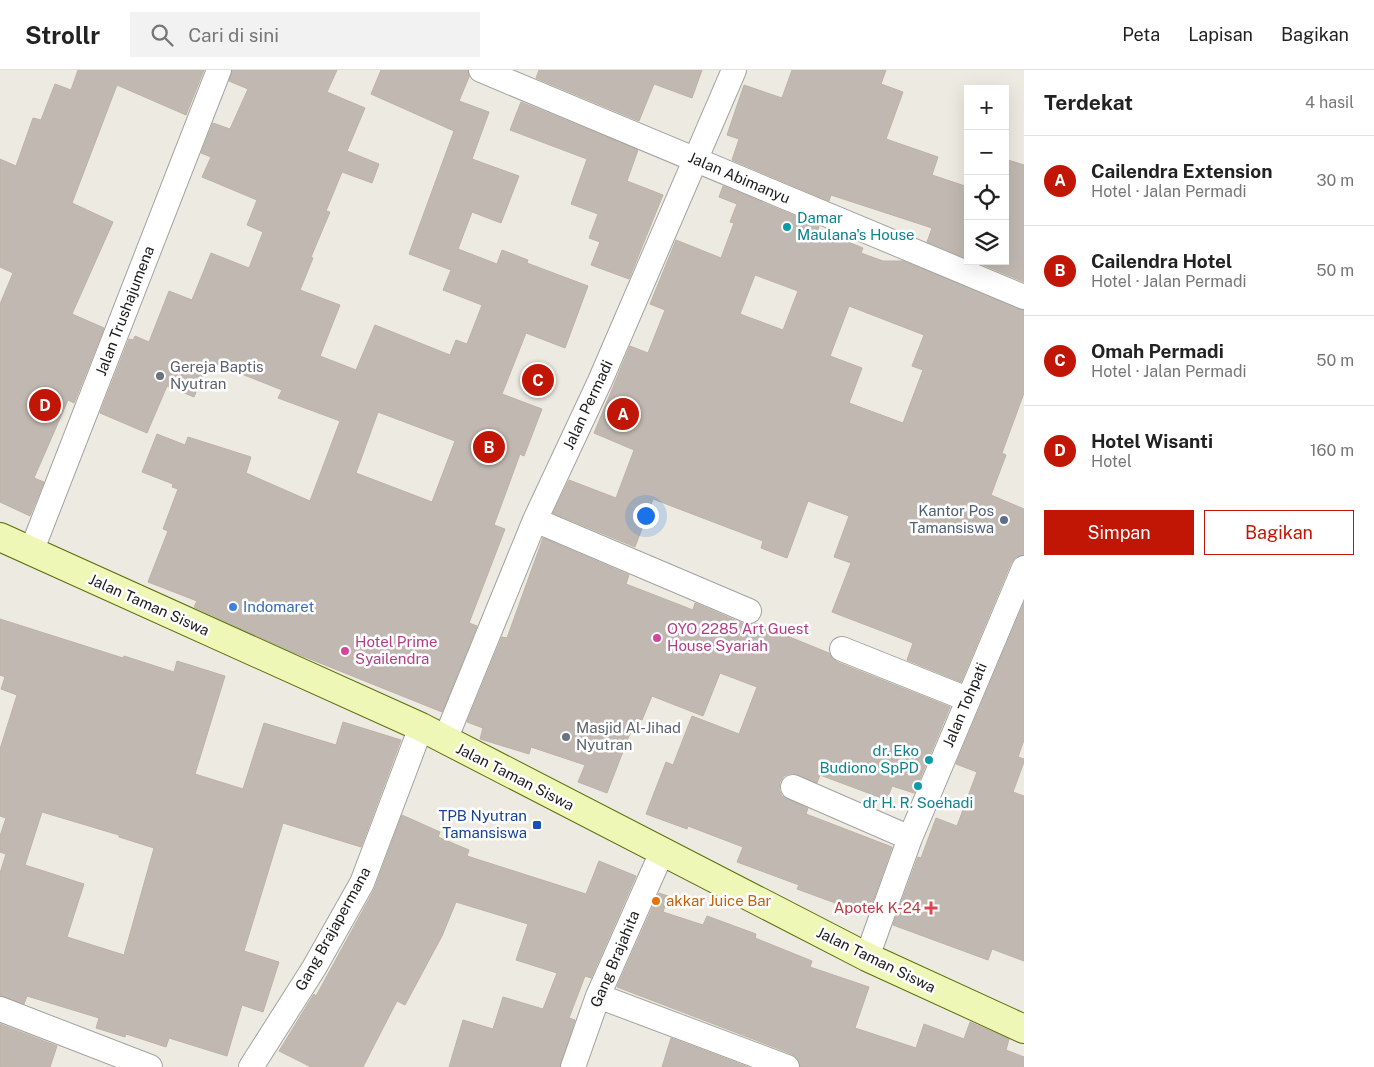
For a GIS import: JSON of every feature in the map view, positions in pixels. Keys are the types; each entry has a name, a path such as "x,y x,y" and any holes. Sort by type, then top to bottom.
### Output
{"main road":[{"name":"Jalan Taman Siswa","path":"0,538 421,727 868,957 1024,1029"}],"street":[{"name":"Jalan Trushajumena","path":"32,552 219,70"},
{"name":"Jalan Abimanyu","path":"481,70 1024,297"},
{"name":"Jalan Permadi","path":"445,740 535,520 600,381 734,70"},
{"path":"535,520 749,611"},
{"name":"Jalan Tohpati","path":"868,957 910,838 967,699 1024,568"},
{"path":"842,649 967,699"},
{"name":"Gang Brajapermana","path":"255,1066 362,883 421,727"},
{"path":"793,787 910,838"},
{"name":"Gang Brajahita","path":"572,1067 598,996 662,852"},
{"path":"598,996 757,1062 787,1067"},
{"path":"0,1009 141,1065"}],"building":[{"path":"78,70 204,70 186,115 117,85 72,203 113,222 72,314 104,328 74,403 68,400 34,478 44,482 30,516 0,502 0,304 13,273 0,267 0,159 16,166 33,118 41,120 55,84 71,90"},
{"path":"232,70 337,70 327,92 365,108 347,151 379,164 372,183 342,172 326,211 330,212 311,257 313,258 300,290 340,305 320,356 356,370 375,325 450,355 456,340 467,344 482,305 443,290 451,270 409,254 454,131 371,94 381,70 468,70 469,77 459,101 489,112 472,159 519,176 501,223 472,212 458,249 497,264 502,250 528,260 527,263 588,286 565,348 526,333 502,394 542,409 524,456 520,454 494,525 505,529 469,623 477,626 442,712 285,649 194,607 197,601 148,582 168,531 163,529 178,489 172,487 173,484 142,472 157,434 185,445 188,437 251,457 246,473 310,501 340,421 278,398 282,390 209,361 194,397 167,386 147,433 100,413 129,339 133,340 135,336 149,342 169,291 192,300 211,253 249,268 263,232 247,225 257,200 202,177 211,157 201,153 213,123 230,129 248,89 229,81","holes":["378,412 455,441 432,502 356,473"]},
{"path":"539,70 702,70 692,98 654,84 639,121 536,78"},
{"path":"792,70 886,70 881,84 903,92 886,139 938,157 932,175 964,186 964,257 927,242 932,228 831,195 829,201 732,160 739,139 727,135 744,85 782,98"},
{"path":"521,102 638,150 627,181 663,195 629,279 591,265 600,242 589,238 598,214 571,204 587,159 510,130"},
{"path":"1009,160 1024,165 1024,282 984,265 1009,265"},
{"path":"723,186 819,226 818,230 863,248 861,253 883,261 903,261 1024,310 1024,393 1002,453 1006,455 991,495 1024,509 1024,555 1016,557 1011,563 961,682 907,660 913,643 832,612 851,563 834,557 849,516 808,501 787,558 761,548 763,541 653,499 635,547 553,513 569,480 616,498 634,450 594,433 630,346 648,353 665,310 650,304 676,240 721,258 734,223 730,222 737,204 719,197","holes":["755,275 798,291 783,330 740,314","849,306 924,335 912,366 923,370 903,423 849,403 862,368 830,356"]},
{"path":"543,538 629,575 626,584 693,610 695,603 744,624 755,623 829,653 837,662 950,707 914,793 892,786 887,800 820,775 817,783 792,773 784,776 780,782 779,789 782,796 808,808 806,814 892,847 868,915 797,889 799,885 737,862 743,847 688,826 687,829 646,814 666,762 673,765 692,716 739,734 757,687 720,673 703,716 652,696 642,720 636,718 607,793 578,782 585,765 531,747 529,754 480,739 483,728 467,722 502,637 507,638"},
{"path":"1024,603 1024,740 1018,757 1024,759 1024,762 1013,792 1024,796 1024,961 992,949 988,960 893,925 918,857 921,858 936,818 957,826 977,772 956,764"},
{"path":"0,619 174,672 177,661 225,676 195,774 243,789 264,723 336,745 343,722 401,740 361,847 283,823 244,951 279,962 263,1012 242,1005 227,1056 169,1038 166,1047 126,1034 125,1037 96,1028 99,1018 27,996 24,1004 0,996 0,873 6,854 0,852 0,836 6,818 0,816 0,749 17,695 1,689 5,677 0,675","holes":["42,812 119,835 119,837 154,848 124,955 67,937 84,884 25,865"]},
{"path":"402,815 440,832 438,837 469,850 467,856 586,894 599,861 636,876 591,978 585,976 569,1018 575,1020 560,1067 449,1067 463,1020 493,1029 503,997 543,1009 557,973 516,960 528,924 456,902 442,936 405,1005 397,1001 363,1067 311,1067 279,1051 314,994 316,996 374,890"},
{"path":"659,893 668,896 663,912 703,925 707,916 756,934 755,938 812,961 810,967 869,987 855,1028 916,1048 924,1024 964,1039 970,1022 1009,1039 1006,1050 1024,1057 1024,1067 800,1067 798,1059 792,1054 617,987"},
{"path":"0,1024 57,1046 50,1067 0,1067"},
{"path":"671,1038 748,1067 662,1067"}],"place":[{"name":"Damar Maulana's House","path":"787,227"},
{"name":"Gereja Baptis Nyutran","path":"160,376"},
{"name":"Omah Permadi","path":"538,380"},
{"name":"Hotel Wisanti","path":"45,405"},
{"name":"Cailendra Extension","path":"623,414"},
{"name":"Cailendra Hotel","path":"489,447"},
{"name":"Kantor Pos Tamansiswa","path":"1004,520"},
{"name":"Indomaret","path":"233,607"},
{"name":"OYO 2285 Art Guest House Syariah","path":"657,638"},
{"name":"Hotel Prime Syailendra","path":"345,651"},
{"name":"Masjid Al-Jihad Nyutran","path":"566,737"},
{"name":"dr. Eko Budiono SpPD","path":"929,760"},
{"name":"dr H. R. Soehadi","path":"918,786"},
{"name":"TPB Nyutran Tamansiswa","path":"537,825"},
{"name":"akkar Juice Bar","path":"656,901"},
{"name":"Apotek K-24","path":"931,908"}]}
